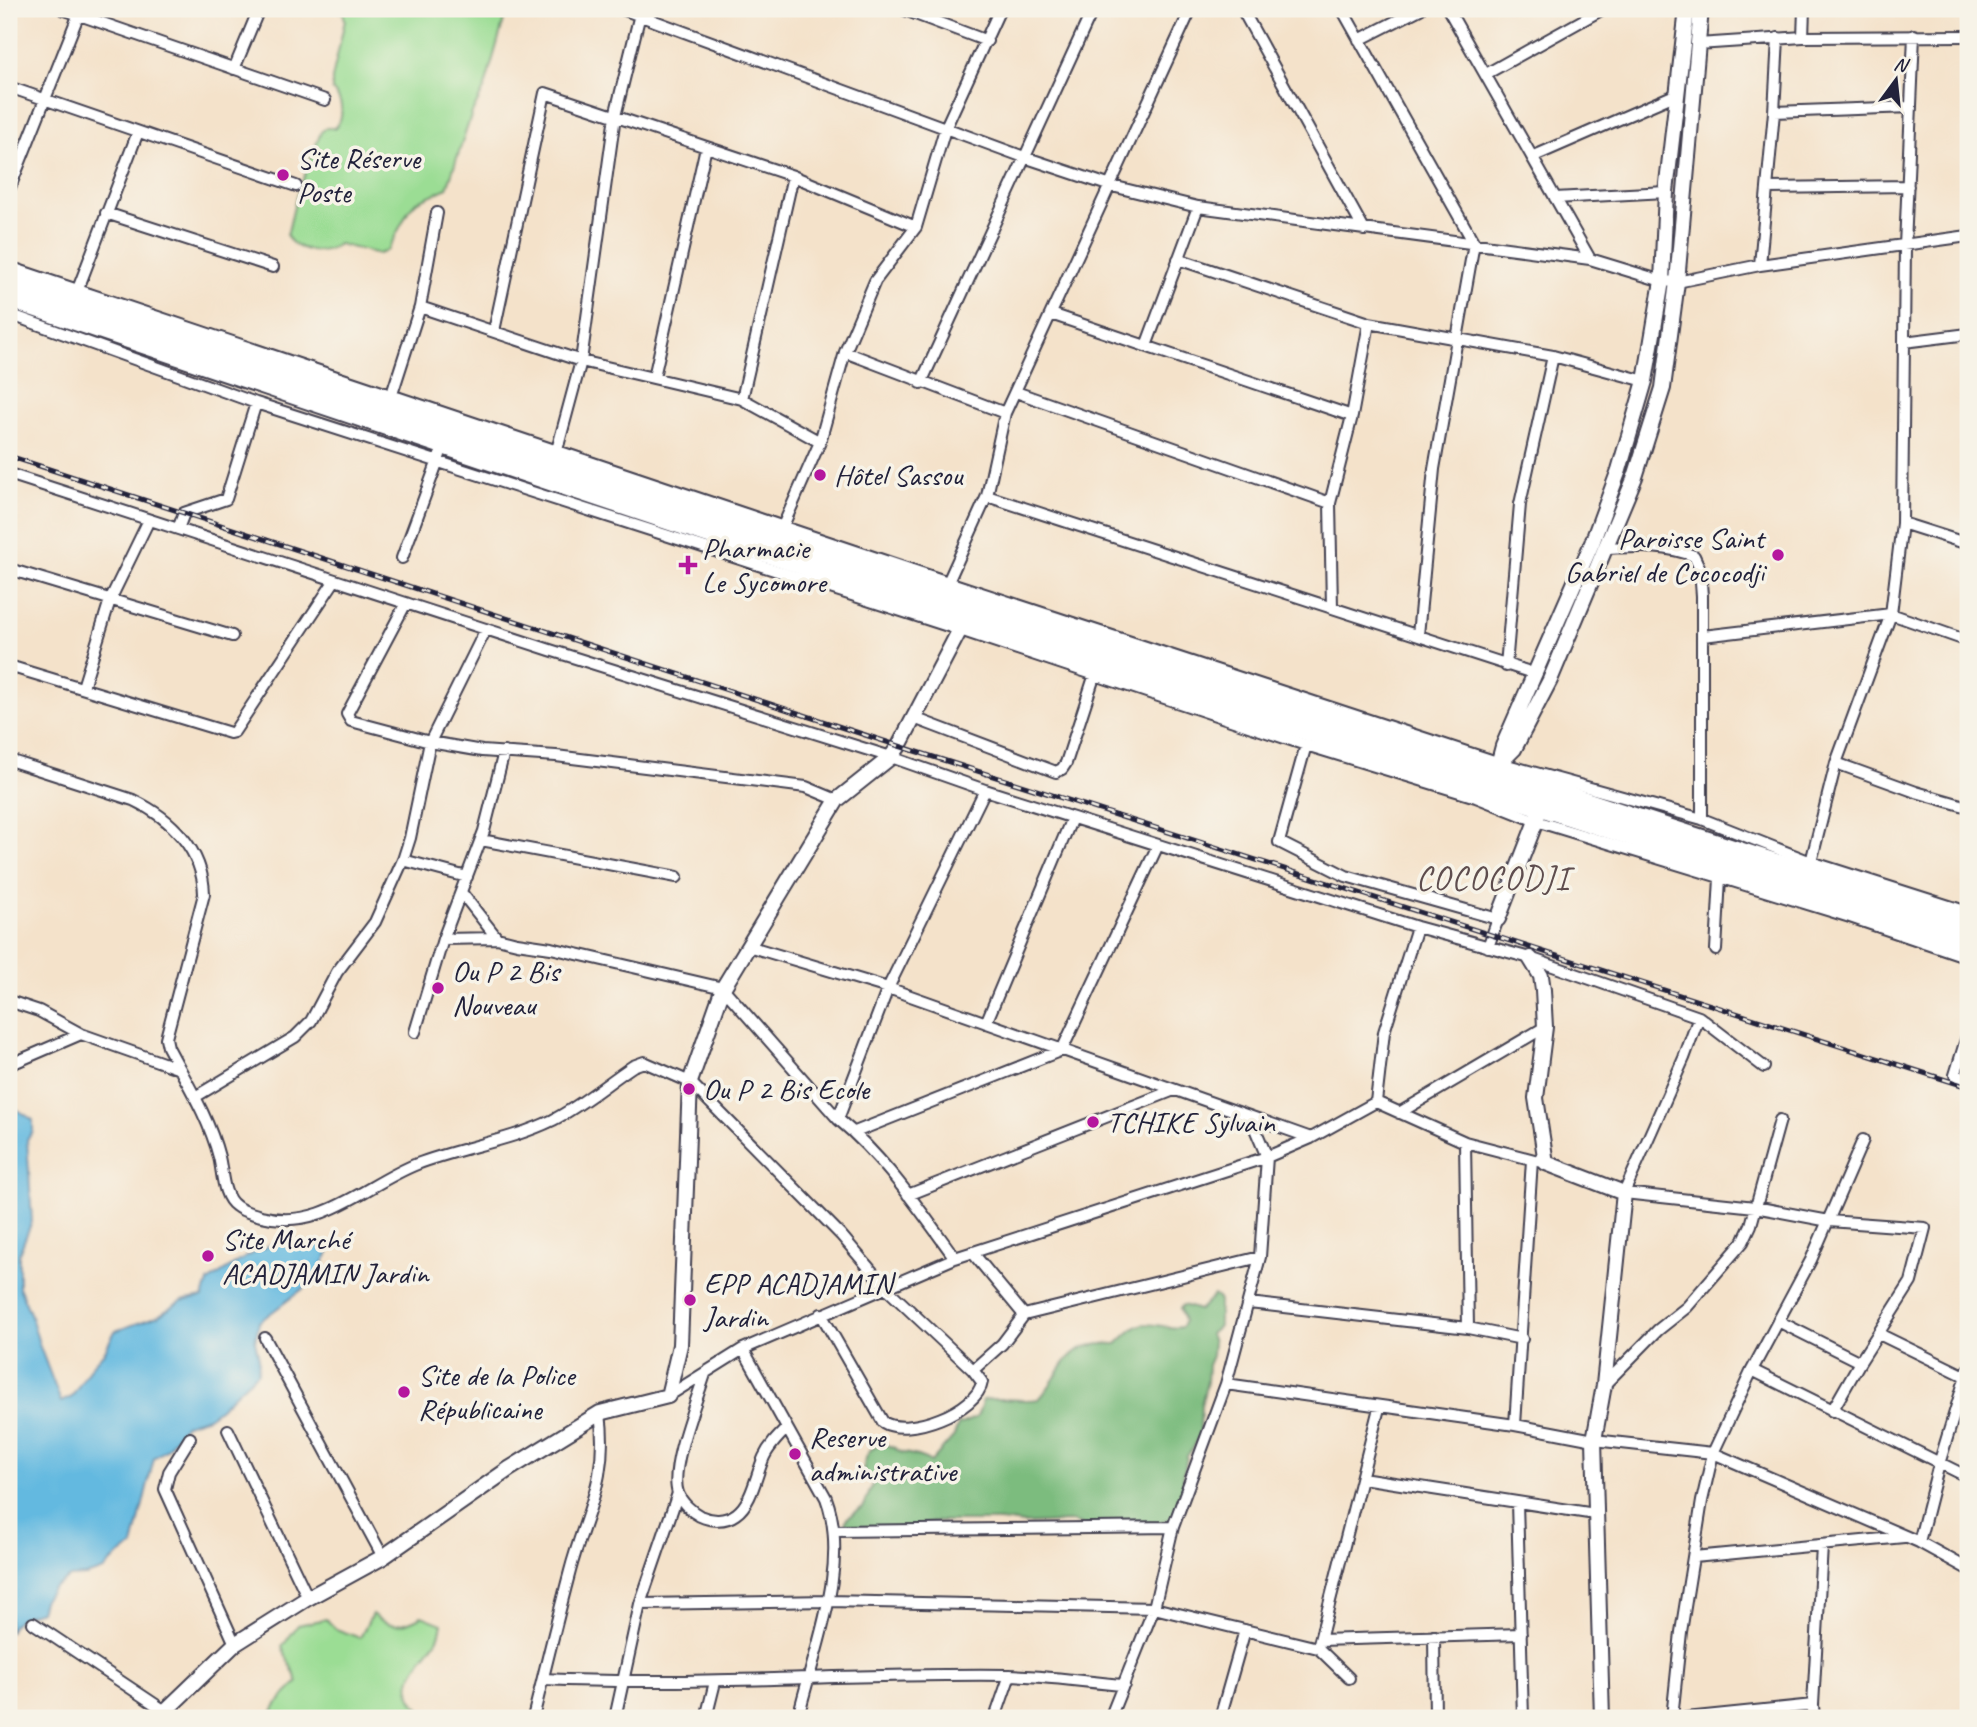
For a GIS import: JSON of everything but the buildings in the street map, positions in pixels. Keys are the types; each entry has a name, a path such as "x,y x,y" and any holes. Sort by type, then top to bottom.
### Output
{"highway":[{"path":"9,281 1494,782 1540,806 1968,943"},
{"path":"9,298 440,453 962,624 1494,782"},
{"path":"1540,806 1968,926"}],"street":[{"path":"62,9 80,12 326,100"},
{"path":"234,69 259,9"},
{"path":"622,9 641,12 1024,157 1108,185 1198,207 1590,260 1670,282 1760,265 1968,236"},
{"path":"902,9 987,41"},
{"path":"783,526 820,442 845,352 875,281 916,227 945,129 1000,9"},
{"path":"921,383 1093,9"},
{"path":"948,582 987,496 1005,414 1191,9"},
{"path":"1241,9 1364,230"},
{"path":"1342,9 1474,243 1434,469 1418,635"},
{"path":"1359,40 1420,9"},
{"path":"1448,9 1590,260"},
{"path":"1486,74 1603,9"},
{"path":"1494,782 1503,746 1592,542 1615,482 1645,381 1670,282 1666,192 1687,9"},
{"path":"1494,782 1550,680 1635,477 1663,388 1670,282 1701,9"},
{"path":"1803,37 1804,9"},
{"path":"9,190 14,164 45,99 80,12"},
{"path":"557,450 581,361 615,116 641,12"},
{"path":"1811,862 1836,762 1891,614 1902,523 1905,246 1914,35"},
{"path":"1698,44 1803,37 1968,36"},
{"path":"1760,265 1779,38"},
{"path":"9,87 296,186"},
{"path":"494,331 545,93 793,176 916,227"},
{"path":"1532,157 1677,94"},
{"path":"1774,112 1911,107"},
{"path":"78,289 138,132"},
{"path":"654,377 706,147"},
{"path":"741,399 793,176"},
{"path":"1767,188 1908,186"},
{"path":"1555,198 1666,192"},
{"path":"1146,346 1198,207"},
{"path":"106,213 273,267"},
{"path":"393,394 420,307 437,213"},
{"path":"1178,259 1369,323 1553,356 1645,381"},
{"path":"9,267 948,582 1494,782 1540,806 1720,878 1850,917 1968,957"},
{"path":"420,307 581,361 741,399 820,442"},
{"path":"9,314 256,403 440,453 402,558"},
{"path":"1051,314 1352,416"},
{"path":"1332,607 1330,503 1352,416 1369,323"},
{"path":"1904,342 1968,334"},
{"path":"845,352 1005,414"},
{"path":"1506,666 1520,504 1553,356"},
{"path":"1016,392 1330,503"},
{"path":"178,529 184,513 226,499 256,403"},
{"path":"9,474 891,757 1072,818 1417,927 1530,958 1699,1017 1764,1067"},
{"path":"987,496 1533,673"},
{"path":"83,687 110,600 149,520"},
{"path":"1902,523 1968,544"},
{"path":"1605,548 1660,546 1694,556 1700,569 1703,636 1702,820"},
{"path":"9,569 232,636"},
{"path":"9,666 234,732 335,580"},
{"path":"406,603 346,714 351,721 430,742 482,751 556,756 806,787 837,800"},
{"path":"1703,636 1891,614 1968,641"},
{"path":"668,1396 680,1345 690,1082 723,988 837,800 891,757 962,624 1095,674 1306,745 1702,820 1811,862 1968,912"},
{"path":"195,1097 267,1052 291,1041 311,1021 337,972 375,922 403,860 413,827 430,742 486,629"},
{"path":"914,718 1056,772 1066,763 1095,674"},
{"path":"1306,745 1279,842 1346,876 1498,919"},
{"path":"415,1032 443,939 481,840 504,752"},
{"path":"9,760 147,806 179,832 191,850 204,878 204,894 166,1038 205,1114 229,1199 244,1211 290,1220 329,1212 392,1175 420,1163 553,1120 633,1066 644,1062 690,1082 841,1235 887,1289 973,1370 982,1382 979,1392 958,1409 917,1428 890,1427 883,1422 821,1314"},
{"path":"1836,762 1916,792 1968,807"},
{"path":"838,1119 888,988 985,790"},
{"path":"1488,947 1540,806"},
{"path":"986,1023 1072,818"},
{"path":"481,840 677,877"},
{"path":"855,1132 1062,1050 1158,845"},
{"path":"403,860 467,877"},
{"path":"1716,950 1720,878"},
{"path":"461,892 497,938"},
{"path":"1376,1102 1384,1032 1417,927"},
{"path":"443,939 497,938 723,988 838,1119 855,1132 908,1195 955,1258"},
{"path":"748,946 888,988 1311,1138"},
{"path":"1515,1425 1539,1161 1536,1098 1545,1027 1541,976 1530,958"},
{"path":"9,1001 39,1012 81,1034 180,1069"},
{"path":"1602,1718 1594,1440 1604,1385 1624,1193 1684,1058 1699,1017"},
{"path":"1399,1113 1545,1027"},
{"path":"1968,1033 1955,1075 1968,1080"},
{"path":"9,1065 81,1034"},
{"path":"908,1195 1174,1090"},
{"path":"1376,1102 1465,1142 1539,1161 1624,1193 1755,1206 1829,1221 1925,1228 1911,1282 1832,1411"},
{"path":"33,1623 162,1715 235,1644 308,1598 383,1557 509,1469 600,1413 668,1396 743,1349 955,1258 1267,1157 1311,1138 1376,1102"},
{"path":"1110,1718 1154,1608 1173,1527 1226,1384 1260,1257 1267,1157 1250,1117"},
{"path":"1604,1385 1658,1330 1687,1307 1728,1262 1743,1241 1751,1225 1780,1120"},
{"path":"1672,1718 1681,1632 1702,1501 1713,1453 1752,1370 1829,1221 1863,1140"},
{"path":"1465,1142 1468,1328"},
{"path":"972,1252 1024,1315"},
{"path":"973,1370 1002,1344 1024,1315 1260,1257"},
{"path":"1249,1303 1468,1328 1522,1339"},
{"path":"1778,1321 1860,1362"},
{"path":"1879,1334 1967,1372 1919,1542"},
{"path":"265,1338 383,1557"},
{"path":"743,1349 826,1498 832,1514 834,1531 829,1601 798,1718"},
{"path":"1752,1370 1968,1477"},
{"path":"615,1718 640,1604 678,1493 676,1476 681,1452 705,1374"},
{"path":"1226,1384 1379,1408 1515,1425 1594,1440 1713,1453 1919,1542 1968,1569"},
{"path":"1319,1644 1379,1408"},
{"path":"533,1718 570,1570 600,1477 603,1437 600,1413"},
{"path":"678,1493 698,1515 708,1519 727,1519 735,1515 744,1507 767,1450 787,1428"},
{"path":"228,1430 308,1598"},
{"path":"190,1438 169,1472 166,1489 235,1644"},
{"path":"1362,1478 1595,1514"},
{"path":"1517,1502 1523,1718"},
{"path":"834,1531 1173,1527"},
{"path":"1694,1557 1907,1537"},
{"path":"1814,1718 1822,1546"},
{"path":"640,1604 829,1601 1154,1608 1319,1644 1434,1636 1521,1634"},
{"path":"1220,1718 1245,1630"},
{"path":"1434,1636 1435,1718"},
{"path":"1319,1644 1349,1678"},
{"path":"543,1679 715,1682 1010,1675 1124,1685"},
{"path":"995,1718 1010,1675"},
{"path":"706,1718 715,1682"},
{"path":"1686,1718 1747,1716 1813,1705"}],"green space":[{"path":"335,9 507,9 485,87 472,113 447,188 416,202 388,250 379,254 338,244 326,250 311,250 297,246 287,236 296,198 321,132 326,128 335,128 340,119 340,104 332,90 332,79 345,20 343,12"},
{"path":"1214,1295 1219,1299 1219,1326 1210,1334 1213,1342 1212,1356 1201,1405 1200,1431 1187,1456 1184,1491 1177,1516 1158,1524 1137,1521 1085,1526 1071,1522 1023,1524 1000,1521 938,1521 912,1528 845,1528 846,1519 864,1506 873,1483 863,1471 868,1454 875,1446 893,1447 931,1462 954,1436 958,1425 977,1417 983,1400 1039,1399 1076,1351 1099,1344 1117,1344 1140,1325 1182,1327 1184,1321 1180,1309 1183,1305 1199,1310"},
{"path":"372,1614 397,1625 422,1616 442,1624 438,1638 414,1671 409,1689 411,1698 418,1707 437,1718 271,1718 278,1703 298,1682 282,1647 298,1625 326,1619 336,1629 360,1638"}],"water":[{"path":"9,1104 33,1120 33,1132 27,1139 32,1221 19,1254 19,1287 61,1402 72,1397 91,1366 105,1351 115,1331 158,1316 181,1301 203,1297 208,1282 244,1258 285,1237 331,1249 308,1285 259,1322 255,1341 259,1358 258,1372 218,1410 208,1417 185,1424 167,1449 154,1458 133,1546 104,1570 86,1576 70,1577 52,1589 43,1601 40,1611 17,1621 9,1633"}],"railway":[{"path":"9,456 899,746 1968,1087"}],"place":[{"name":"Site Réserve Poste","path":"283,175"},
{"name":"Hôtel Sassou","path":"820,475"},
{"name":"Paroisse Saint Gabriel de Cococodji","path":"1778,555"},
{"name":"Pharmacie Le Sycomore","path":"688,565"},
{"name":"Ou P 2 Bis Nouveau","path":"438,988"},
{"name":"Ou P 2 Bis Ecole","path":"689,1089"},
{"name":"TCHIKE Sylvain","path":"1093,1122"},
{"name":"Site Marché ACADJAMIN Jardin","path":"208,1256"},
{"name":"EPP ACADJAMIN Jardin","path":"690,1300"},
{"name":"Site de la Police Républicaine","path":"404,1392"},
{"name":"Reserve administrative","path":"795,1454"}],"district":[{"name":"COCOCODJI","path":"1493,878"}]}
